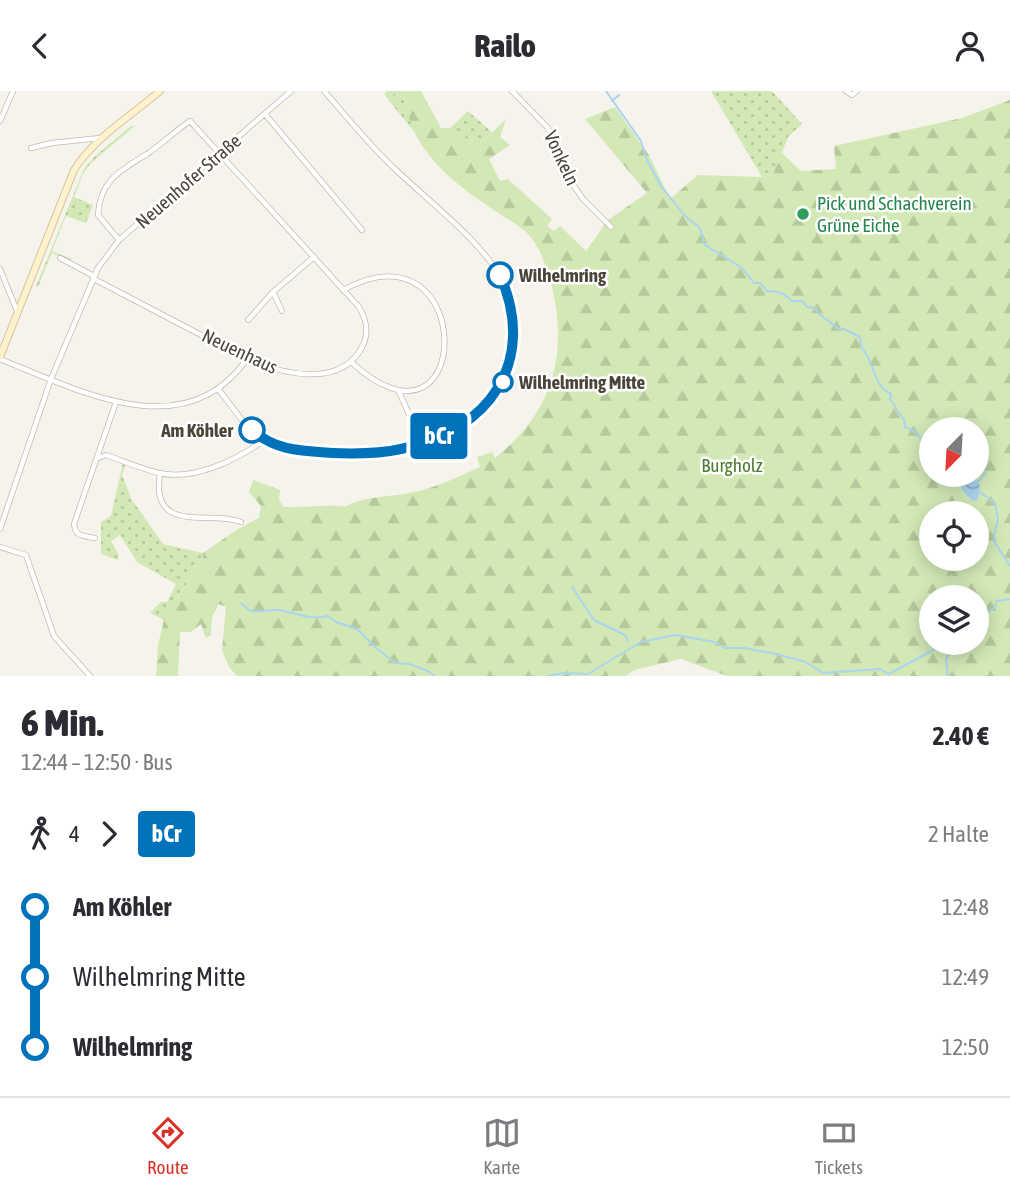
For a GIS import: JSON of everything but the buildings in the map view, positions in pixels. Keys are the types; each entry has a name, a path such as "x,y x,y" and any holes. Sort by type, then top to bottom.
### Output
{"main road":[{"path":"0,358 74,170 104,138 160,91"}],"street":[{"path":"0,121 13,91"},
{"name":"Neuenhofer Straße","path":"0,529 51,379 104,258 119,240 291,91"},
{"path":"219,390 250,428 264,440 287,450 386,452 440,436 474,416 499,389 506,373 514,331 510,303 502,279 492,262 376,151 324,91"},
{"name":"Vonkeln","path":"512,91 548,128 574,186 588,205 611,227"},
{"path":"846,91 852,95 857,91"},
{"path":"265,114 362,230"},
{"path":"119,240 98,215 103,190 126,166 147,154 190,121 361,310 366,325 363,344 351,362 376,383 399,392 411,392 427,384 437,373 444,356 444,330 429,296 413,281 396,276 369,278 343,290"},
{"path":"31,148 52,143 104,138"},
{"name":"Neuenhaus","path":"248,320 273,292 314,257"},
{"path":"60,258 92,275 94,279"},
{"path":"0,269 17,312"},
{"name":"Neuenhaus","path":"94,279 271,369 295,374 326,372 351,362"},
{"path":"273,292 282,311"},
{"path":"0,358 116,402 142,407 170,406 219,390 247,359"},
{"path":"399,392 422,443"},
{"path":"95,538 78,535 74,531 74,524 116,402"},
{"path":"98,458 106,455 160,474 178,475 214,466 240,455 264,440"},
{"path":"160,474 159,491 173,512 191,519 221,517 241,521"},
{"path":"0,547 26,555 54,636 90,676"}],"green space":[{"name":"Burgholz","path":"387,91 421,91 441,128 450,128 462,138 466,135 477,147 506,119 500,137 510,145 489,159 500,181 508,179 552,219 547,226 554,231 560,226 586,251 608,220 647,193 585,119 615,107 649,155 670,199 698,175 773,175 781,152 801,171 836,169 834,146 962,118 1010,100 1010,676 727,676 681,659 634,670 626,676 237,676 229,667 222,650 226,607 218,604 212,618 211,635 206,638 201,624 191,632 180,632 178,676 156,676 158,645 164,620 203,553 259,518 261,506 249,492 253,480 280,490 279,500 284,507 345,507 360,501 431,487 480,467 477,457 492,452 495,458 531,421 552,380 558,334 556,309 549,276 538,248 522,228 475,197 433,160 415,133 403,97 384,94"},
{"path":"711,91 772,91 802,124 788,137 773,175 762,177"},
{"path":"384,94 403,97 414,132"},
{"path":"468,111 492,132 477,147 466,135 462,138 450,128"},
{"path":"131,126 135,126 91,163 83,174 74,197 93,205 86,223 66,216 52,251 72,259 69,261 52,253 38,287 36,286 84,169 94,157"},
{"path":"123,463 126,464 122,475 132,500 163,544 203,553 164,620 150,613 161,602 167,602 176,584 137,562 120,535 111,541 119,555 118,560 101,554 101,522 111,516"}],"water":[{"path":"961,487 980,487 977,500 973,501"}],"waterway":[{"path":"606,91 641,141 647,160 661,186 685,216 700,228 705,245 742,268 754,283 761,283 766,291 780,293 792,301 802,301 807,307 815,308 839,329 860,337 861,347 880,385 891,394 890,399 904,420 905,427 919,436"},
{"path":"612,101 619,95"},
{"path":"981,493 995,503 998,519 993,540 1010,566"},
{"path":"572,587 594,620 625,635 628,641"},
{"path":"989,612 997,601 1010,599"},
{"path":"241,603 252,611 278,610 309,617 328,616 336,622 357,629 395,663 409,664 435,676"},
{"path":"547,676 565,673 588,674 641,642 675,635 715,642 725,648 744,648 776,654 806,662 823,673 880,669 889,674 924,655"},
{"path":"948,676 946,659 949,655"}],"bus line":[{"name":"bCr","path":"252,430 264,440 287,450 365,454 404,449 422,443 474,416 502,383 512,351 512,315 500,275"}],"place":[{"name":"Pick und Schachverein Grüne Eiche","path":"803,214"},
{"name":"Wilhelmring","path":"500,275"},
{"name":"Wilhelmring Mitte","path":"503,382"},
{"name":"Am Köhler","path":"252,430"}]}
